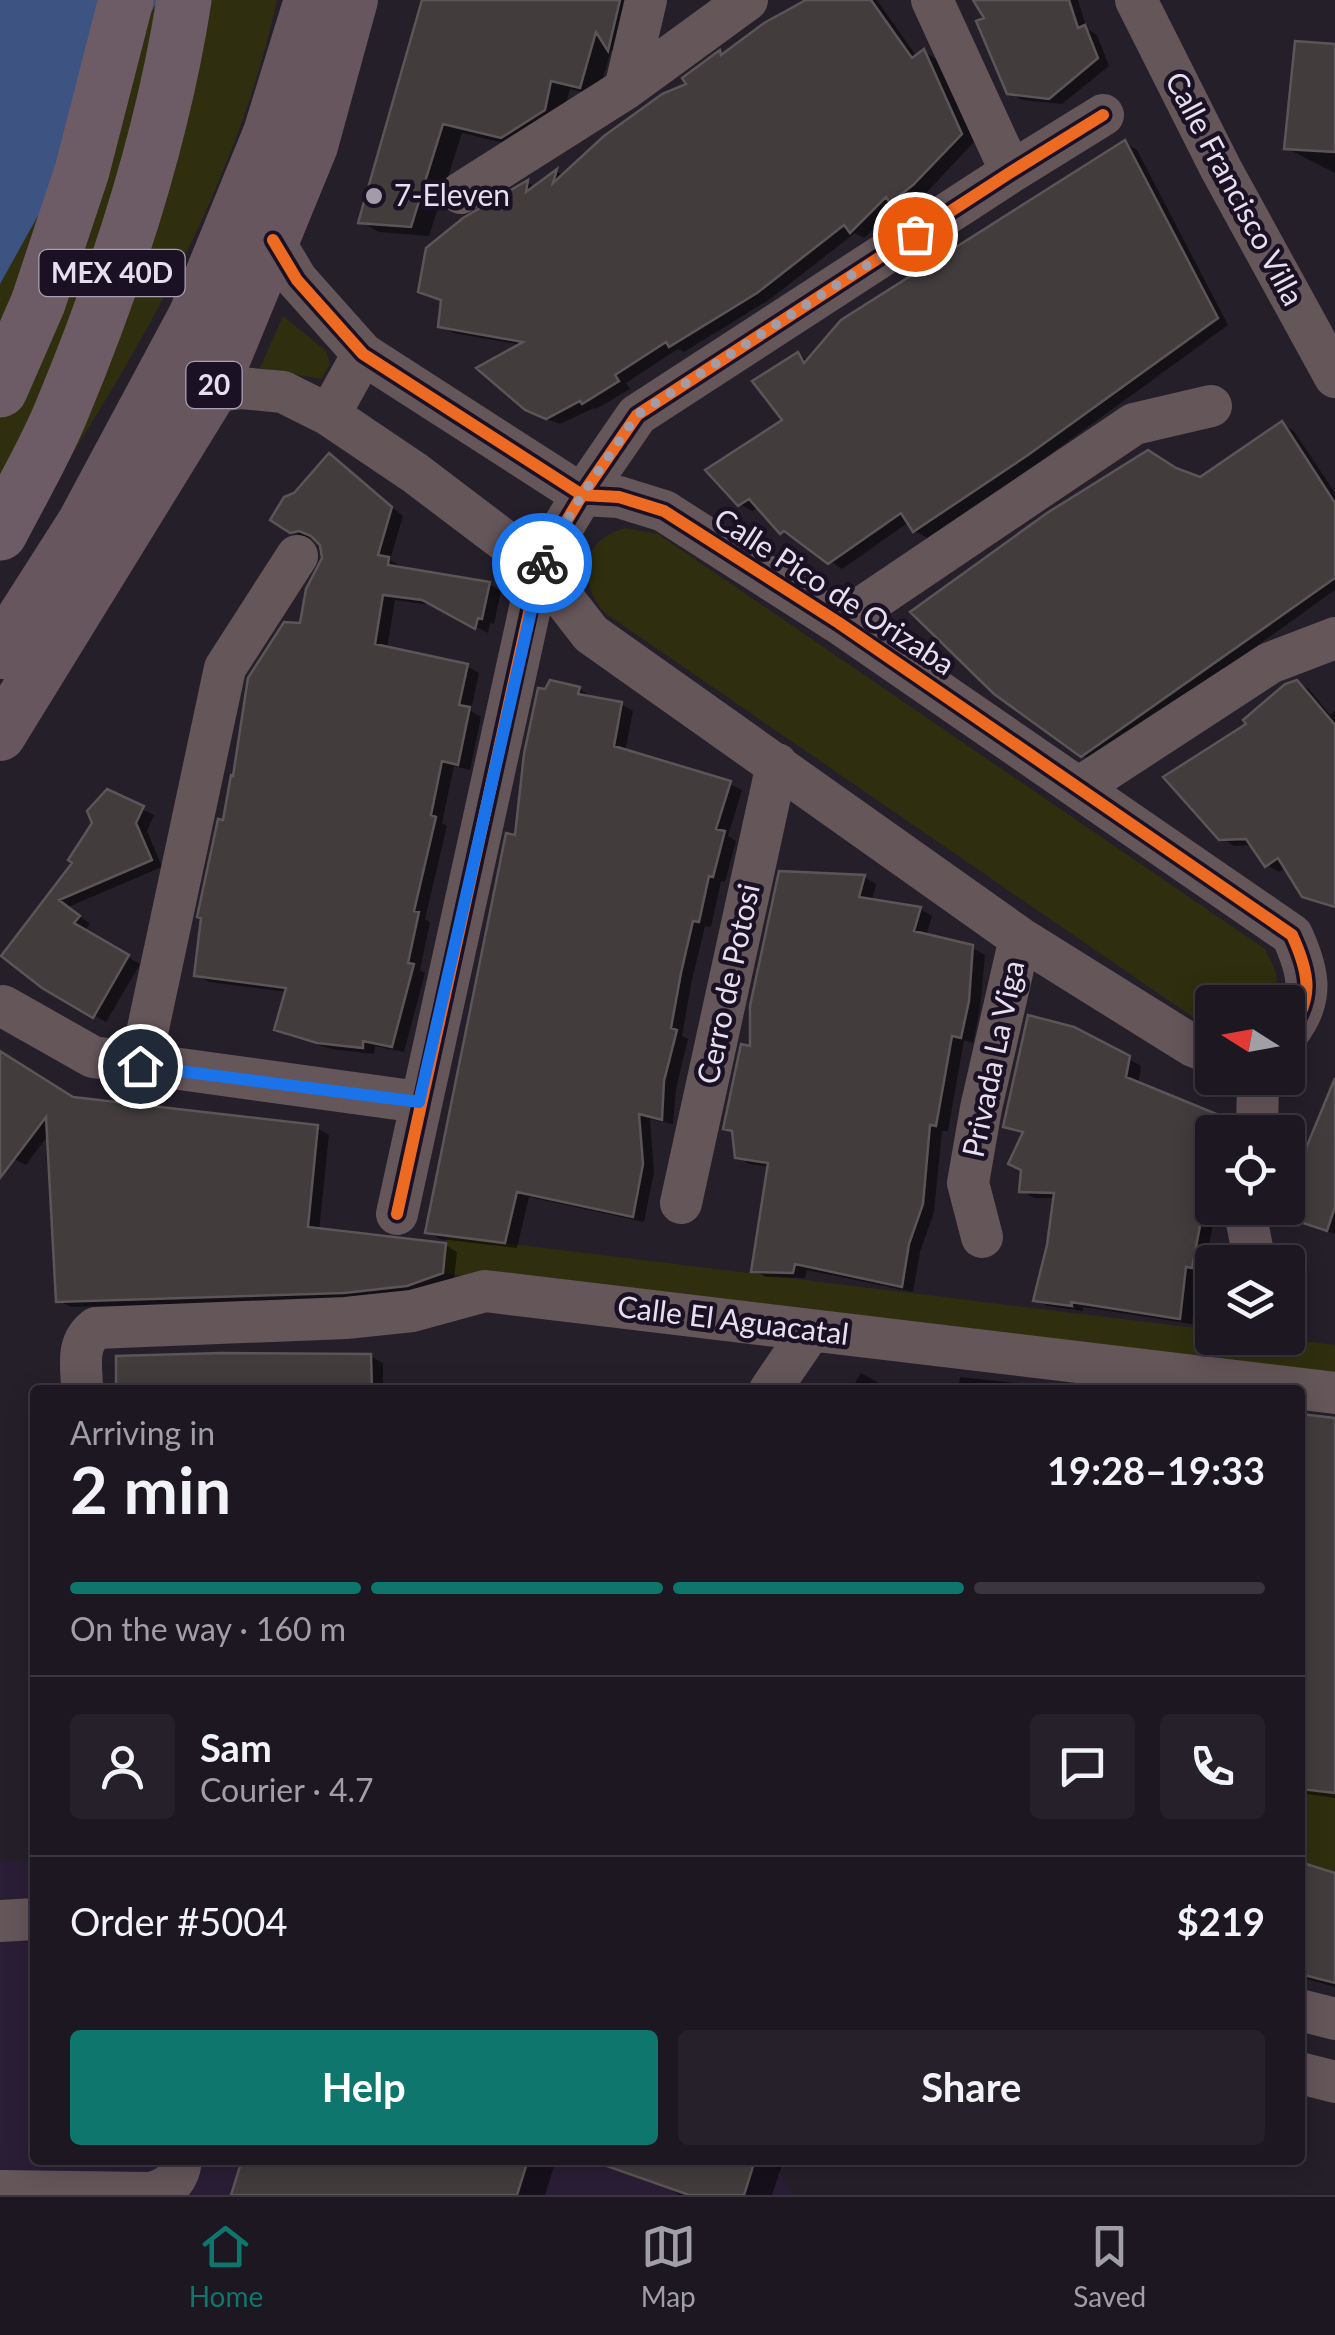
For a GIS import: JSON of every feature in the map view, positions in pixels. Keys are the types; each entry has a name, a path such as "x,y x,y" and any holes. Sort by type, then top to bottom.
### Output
{"highway":[{"name":"MEX 40D","path":"0,390 38,303 82,171 126,0"},
{"name":"MEX 40D","path":"0,533 61,413 145,181 173,72 184,0"}],"main road":[{"name":"20","path":"0,653 83,523 194,316 269,132 310,0"},
{"name":"20","path":"0,736 211,392 312,146 352,0"}],"street":[{"path":"625,88 646,0"},
{"path":"461,193 625,88 747,0"},
{"path":"932,0 1012,172"},
{"name":"Calle Francisco Villa","path":"1136,0 1221,169 1335,378"},
{"path":"397,1214 540,567 582,495 637,415 1103,116"},
{"name":"Calle Pico de Orizaba","path":"274,240 297,280 363,354 582,495 618,497 664,511 839,623 1292,935 1322,971 1305,1004"},
{"path":"329,415 363,354"},
{"path":"211,392 240,388 282,392 329,415 415,473 540,567 591,634 1020,938 1195,1047"},
{"path":"839,623 1134,424 1211,406"},
{"path":"140,1066 226,668 297,556"},
{"path":"1080,787 1270,663 1335,638"},
{"name":"Cerro de Potosi","path":"681,1204 776,764"},
{"name":"Privada La Viga","path":"982,1238 968,1183 1020,938"},
{"path":"2,1006 93,1057 419,1102"},
{"name":"Calle El Aguacatal","path":"82,1385 84,1337 96,1328 346,1318 412,1311 484,1290 811,1330 1060,1375 1231,1385"},
{"path":"773,1385 811,1330"},
{"name":"Calle El Aguacatal","path":"1305,1390 1335,1393"},
{"path":"0,1921 30,1918"},
{"path":"1305,2011 1335,2019"},
{"path":"1305,2075 1335,2082"},
{"path":"0,2191 150,2193 165,2190 177,2178 181,2165"}],"shaded area":[{"path":"0,0 277,0 257,76 201,223 127,364 0,563"},
{"path":"283,316 326,351 330,364 321,379 260,368"},
{"path":"625,528 658,534 1265,949 1276,972 1277,985 1195,985 1195,1019 605,613 590,588 587,563 591,552 610,534"},
{"path":"447,1236 1195,1328 1195,1355 1305,1355 1305,1341 1335,1345 1335,1383 443,1273"},
{"path":"1305,1790 1335,1793 1335,1873 1305,1864"},
{"path":"0,1861 30,1861 30,2165 774,2165 794,2195 0,2195"}],"water":[{"path":"0,0 158,0 0,284"}],"building":[{"path":"422,0 620,0 608,51 596,32 580,88 551,81 545,110 501,138 443,124 411,227 358,223"},
{"path":"806,0 871,0 912,58 924,49 962,134 913,185 890,203 886,197 850,233 844,225 757,293 669,347 666,342 615,375 619,381 582,404 580,401 546,419 525,410 476,368 523,342 438,327 441,300 418,292 426,248 463,218 528,180 526,192 557,169 553,183 604,136 662,94 686,84 682,78 720,50 721,55 764,23"},
{"path":"973,0 1069,0 1078,28 1085,25 1098,58 1049,99 1007,94 976,21 984,18"},
{"path":"1295,41 1335,44 1335,152 1284,149"},
{"path":"1125,140 1218,318 1028,455 913,532 901,513 828,564 784,531 780,534 749,499 738,506 705,470 782,420 752,381 798,352 804,363 841,320"},
{"path":"1282,421 1335,503 1335,578 1081,757 994,694 910,612 1047,513 1148,450 1176,468 1200,477"},
{"path":"329,453 392,507 378,555 389,557 388,565 490,582 482,619 478,618 475,629 422,600 383,595 375,644 468,664 459,705 470,707 458,765 442,761 431,815 436,817 414,911 419,912 408,963 414,964 392,1047 363,1041 363,1048 317,1043 274,1030 286,988 194,976 201,918 197,917 218,819 223,820 233,776 248,678 284,622 300,623 306,589 322,558 320,545 311,536 299,531 290,533 270,520 284,497 294,493"},
{"path":"550,680 580,687 578,694 622,702 614,746 731,781 716,829 725,831 713,877 709,876 699,922 693,921 681,973 671,1028 677,1030 664,1081 662,1120 639,1114 643,1164 633,1217 517,1192 505,1243 425,1233 506,833 515,835 524,754 538,688 545,689"},
{"path":"1297,680 1335,725 1335,907 1302,897 1278,858 1265,867 1246,839 1219,840 1163,777 1246,724 1243,720 1285,684"},
{"path":"107,789 144,806 136,823 152,860 59,900 80,916 74,923 129,955 93,1018 42,988 1,956 72,863 68,860 92,823 87,811"},
{"path":"779,871 865,875 859,897 921,907 914,931 973,945 969,1001 961,1038 952,1036 936,1126 930,1125 923,1204 909,1244 902,1287 795,1264 793,1273 751,1272 768,1163 735,1158 732,1131 723,1129 741,1044 750,1046 750,1006"},
{"path":"1028,1015 1074,1027 1130,1056 1126,1077 1219,1115 1195,1115 1195,1225 1200,1225 1192,1268 1186,1267 1180,1319 1071,1302 1072,1306 1033,1301 1047,1245 1054,1193 1019,1192 1021,1170 1008,1164 1023,1132 1003,1127"},
{"path":"0,1051 73,1097 318,1125 308,1227 446,1243 443,1273 407,1286 344,1293 56,1302 46,1117 0,1178"},
{"path":"1335,1078 1335,1207 1327,1231 1305,1224 1305,1151"},
{"path":"371,1354 372,1385 116,1385 116,1356"},
{"path":"1305,1414 1335,1418 1335,1793 1305,1790"},
{"path":"1305,1864 1335,1873 1335,1983 1305,1975"},
{"path":"240,2165 526,2165 517,2195 231,2195"},
{"path":"604,2165 753,2165 744,2195 689,2195"}],"cycle path":[{"path":"397,1214 539,567 582,495 637,415 1103,115"},
{"path":"273,240 297,280 363,354 582,495 619,497 664,511 839,623 1292,935 1305,973 1305,1000"}],"way so far":[{"path":"542,563 582,495 637,415 915,234"}],"place":[{"name":"7-Eleven","path":"374,196"}],"route":[{"path":"140,1066 419,1102 542,563"}]}
